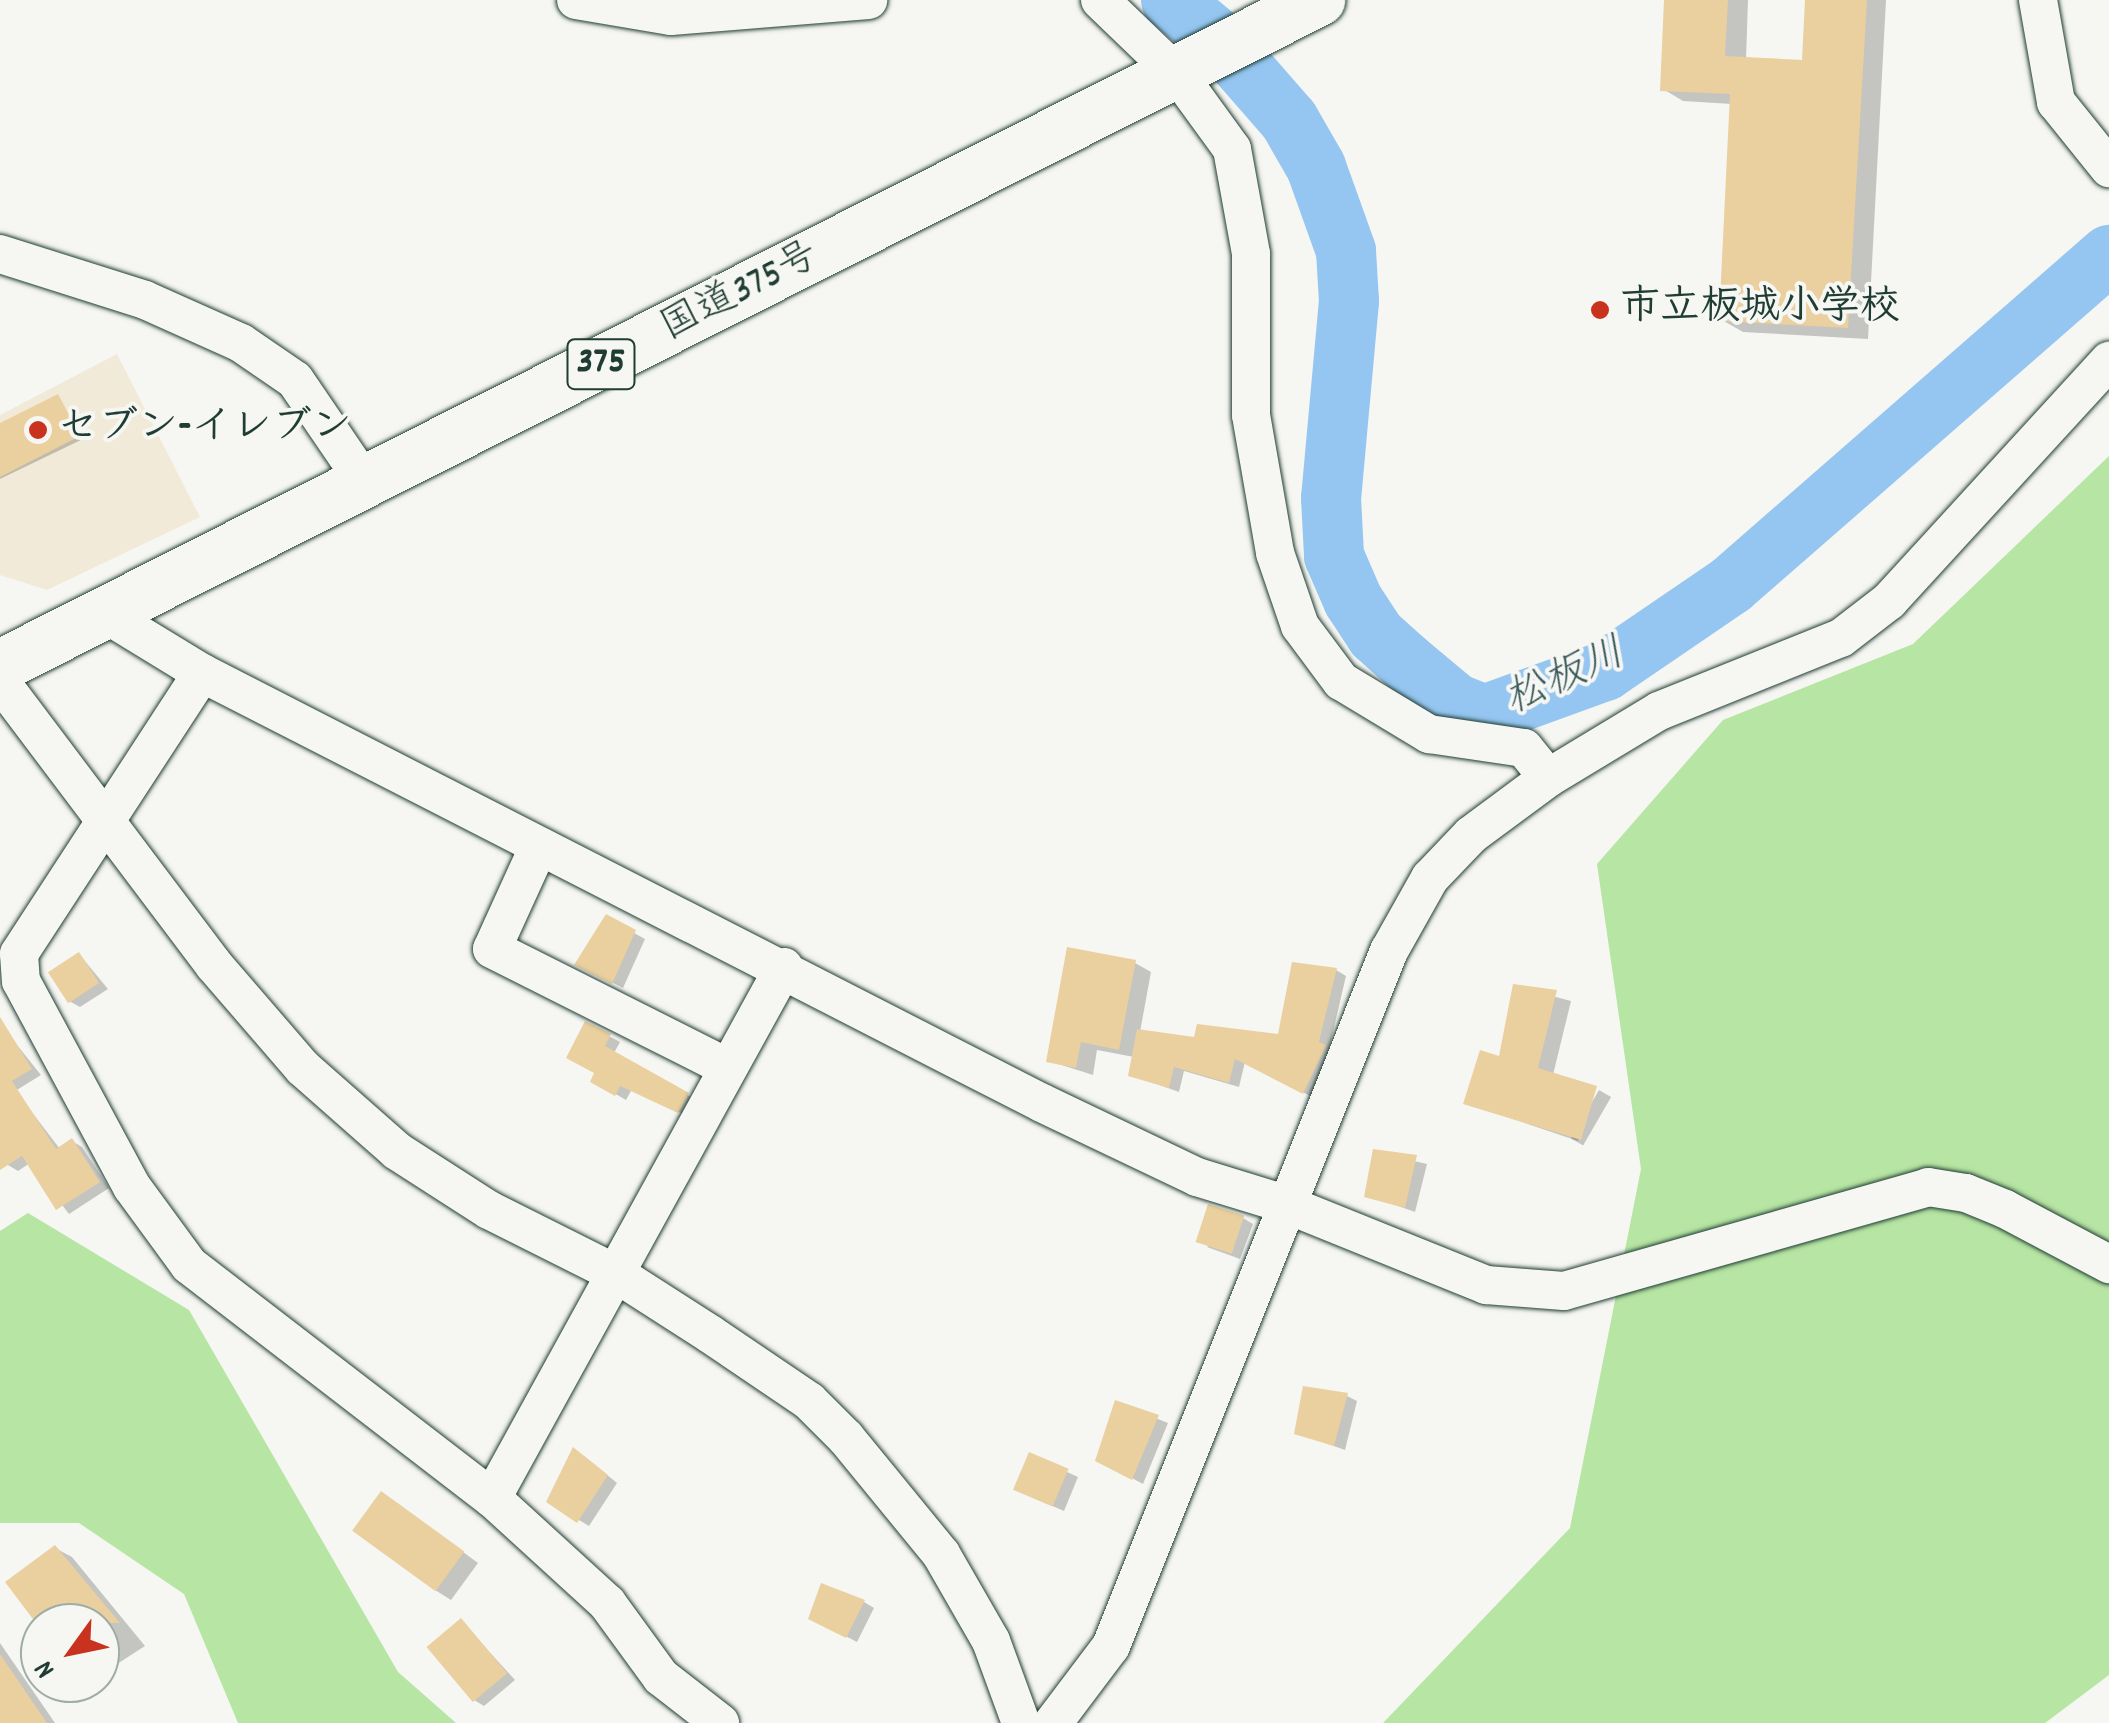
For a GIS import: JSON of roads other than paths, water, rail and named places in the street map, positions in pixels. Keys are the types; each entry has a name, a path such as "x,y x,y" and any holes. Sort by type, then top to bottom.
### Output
{"highway":[{"name":"国道375号","path":"0,666 1190,69 1319,0"}],"street":[{"path":"576,0 671,16 868,0"},
{"path":"1100,0 1190,69 1232,149 1250,254 1252,415 1275,553 1300,626 1341,681 1429,734 1524,748 1548,778"},
{"path":"2038,0 2056,102 2109,168"},
{"path":"0,254 145,300 241,342 295,380 366,484"},
{"path":"1054,1723 1111,1646 1389,951 1430,878 1471,834 1548,778 1660,711 1842,638 1889,600 2109,361"},
{"path":"107,615 202,673 1197,1177 1288,1206 1503,1289 1564,1292 1928,1187 1966,1192 2109,1264"},
{"path":"202,673 10,954 22,981 132,1187 190,1265 492,1498 606,1604 661,1677 720,1723"},
{"path":"0,682 214,965 302,1068 397,1150 488,1210 615,1273 809,1402 888,1482 991,1640 1021,1723"},
{"path":"539,846 492,949 727,1066"},
{"path":"492,1498 784,966"}],"waterway":[{"name":"松板川","path":"1171,0 1220,41 1289,120 1316,167 1346,251 1349,301 1331,498 1334,556 1353,600 1376,635 1406,662 1455,703 1484,715 1605,671 1731,585 2109,255"}],"place":[{"name":"市立板城小学校","path":"1600,310"},
{"name":"セブン-イレブン","path":"38,430"}]}
